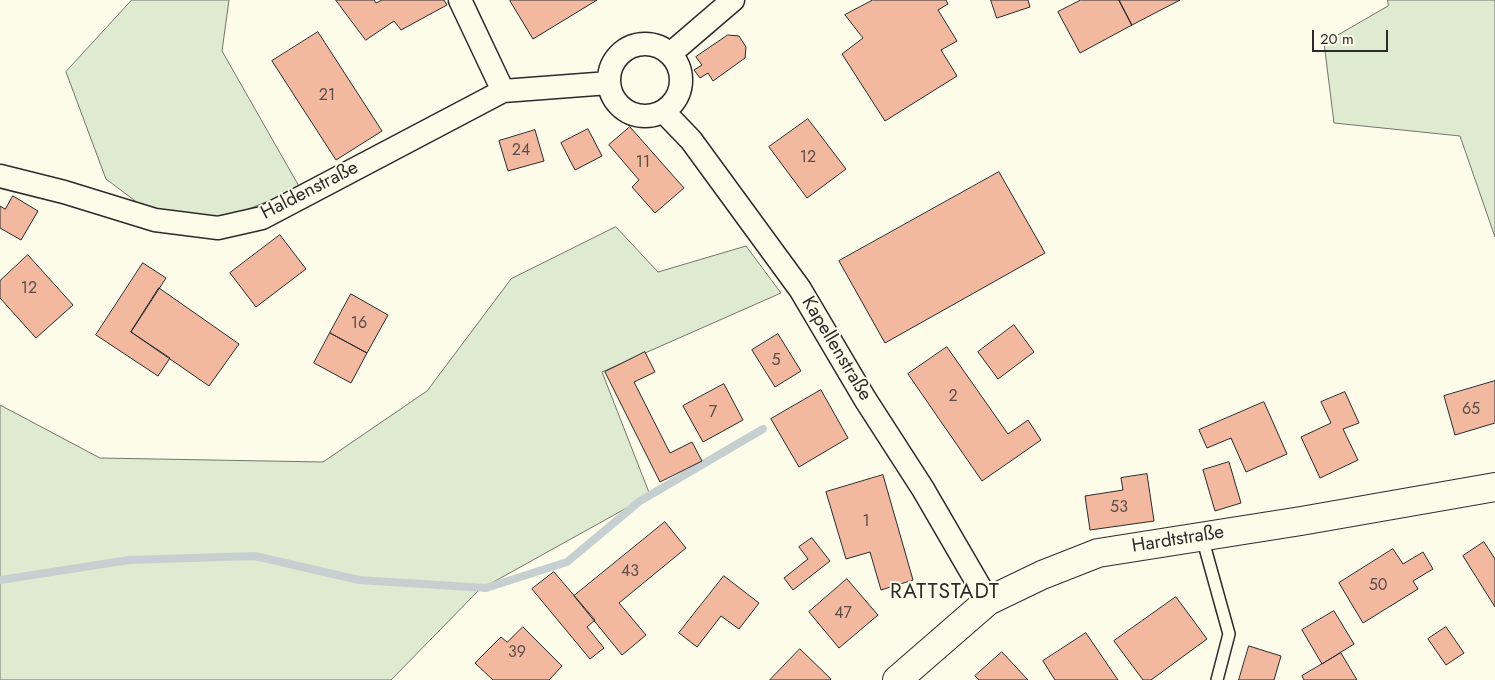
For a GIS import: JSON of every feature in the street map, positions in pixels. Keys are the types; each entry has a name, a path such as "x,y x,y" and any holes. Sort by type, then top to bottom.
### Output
{"street":[{"path":"460,0 502,90"},
{"path":"670,54 733,0"},
{"path":"636,45 654,45 670,54 678,65 681,78 680,91 674,103 664,112 646,116 628,113 618,105 612,95 609,83 610,71 615,59 624,50 636,45"},
{"name":"Haldenstraße","path":"0,176 64,192 155,220 218,228 262,218 502,90 609,83"},
{"name":"Kapellenstraße","path":"664,112 692,140 800,289 865,399 928,497 988,601"},
{"name":"Hardtstraße","path":"897,680 988,601 1042,575 1098,553 1495,486"}],"lane":[{"path":"1202,536 1229,634 1217,680"}],"green space":[{"path":"132,0 229,0 222,51 300,188 234,215 212,218 142,206 106,179 66,72"},
{"path":"1388,0 1495,0 1495,237 1460,136 1334,123 1324,43 1388,6"},
{"path":"616,227 658,272 746,246 781,293 602,372 650,495 479,590 391,680 0,680 0,405 100,458 323,462 427,391 511,279"}],"building":[{"path":"336,0 374,0 376,3 382,0 444,0 447,5 401,30 394,21 366,40"},
{"path":"597,0 533,39 510,1"},
{"path":"873,0 946,0 948,4 938,10 957,41 941,50 957,76 885,121 842,54 863,38 845,15"},
{"path":"991,0 1028,0 1030,7 997,18"},
{"path":"1081,0 1119,0 1132,25 1080,53 1058,12"},
{"path":"1119,0 1180,0 1132,25"},
{"path":"318,32 382,131 336,160 272,61"},
{"path":"728,35 739,36 746,47 745,58 713,81 708,73 700,78 694,70 702,65 696,57"},
{"path":"808,119 846,169 807,198 769,147"},
{"path":"630,127 684,188 655,213 632,187 639,180 609,145"},
{"path":"588,129 602,156 575,170 561,143"},
{"path":"535,130 544,161 508,171 499,141"},
{"path":"999,172 1045,253 885,343 839,261"},
{"path":"13,196 38,211 21,240 0,228 0,206 5,209"},
{"path":"280,235 306,269 256,307 230,273"},
{"path":"28,255 73,305 36,338 0,298 0,281"},
{"path":"143,263 166,278 131,332 170,358 158,376 96,335"},
{"path":"159,288 239,344 209,386 131,332"},
{"path":"351,294 388,315 367,353 330,333"},
{"path":"1014,325 1034,352 998,379 978,352"},
{"path":"330,333 367,353 351,383 314,363"},
{"path":"778,334 801,371 775,387 752,350"},
{"path":"947,347 1008,434 1028,420 1041,440 982,481 908,374"},
{"path":"645,352 655,372 634,382 670,453 692,442 702,461 660,482 605,372"},
{"path":"1495,381 1495,423 1455,435 1444,396"},
{"path":"724,384 743,420 703,442 683,406"},
{"path":"821,390 848,438 799,467 771,419"},
{"path":"1345,392 1359,423 1343,429 1358,460 1320,478 1301,437 1331,423 1321,402"},
{"path":"1264,402 1287,454 1246,472 1231,438 1207,448 1199,430"},
{"path":"1229,462 1241,503 1215,511 1203,470"},
{"path":"1147,474 1154,521 1090,530 1085,496 1123,490 1121,478"},
{"path":"883,475 913,580 881,590 870,552 846,559 826,492"},
{"path":"665,522 686,548 619,603 646,635 622,655 574,596"},
{"path":"812,538 830,561 793,590 784,578 808,559 799,547"},
{"path":"1484,542 1495,559 1495,607 1463,556"},
{"path":"1393,549 1403,564 1423,552 1433,569 1413,581 1418,589 1363,623 1339,583"},
{"path":"554,572 595,620 587,627 604,648 590,659 532,589"},
{"path":"724,576 759,603 739,629 721,616 697,647 679,633"},
{"path":"847,579 878,615 839,648 809,612"},
{"path":"1176,597 1207,639 1151,680 1143,680 1114,641"},
{"path":"1334,611 1354,644 1322,664 1302,630"},
{"path":"523,627 562,666 549,680 493,680 475,663 501,637 507,642"},
{"path":"1446,627 1464,653 1446,665 1428,639"},
{"path":"1086,633 1118,680 1055,680 1043,661"},
{"path":"1249,646 1281,656 1274,680 1239,680"},
{"path":"800,649 831,679 770,680"},
{"path":"1002,652 1028,680 979,680 975,676"},
{"path":"1341,653 1357,680 1304,680 1302,676"}],"waterway":[{"path":"0,580 129,560 255,556 359,580 486,588 567,562 640,501 763,429"}],"district":[{"name":"RATTSTADT","path":"945,593"}]}
